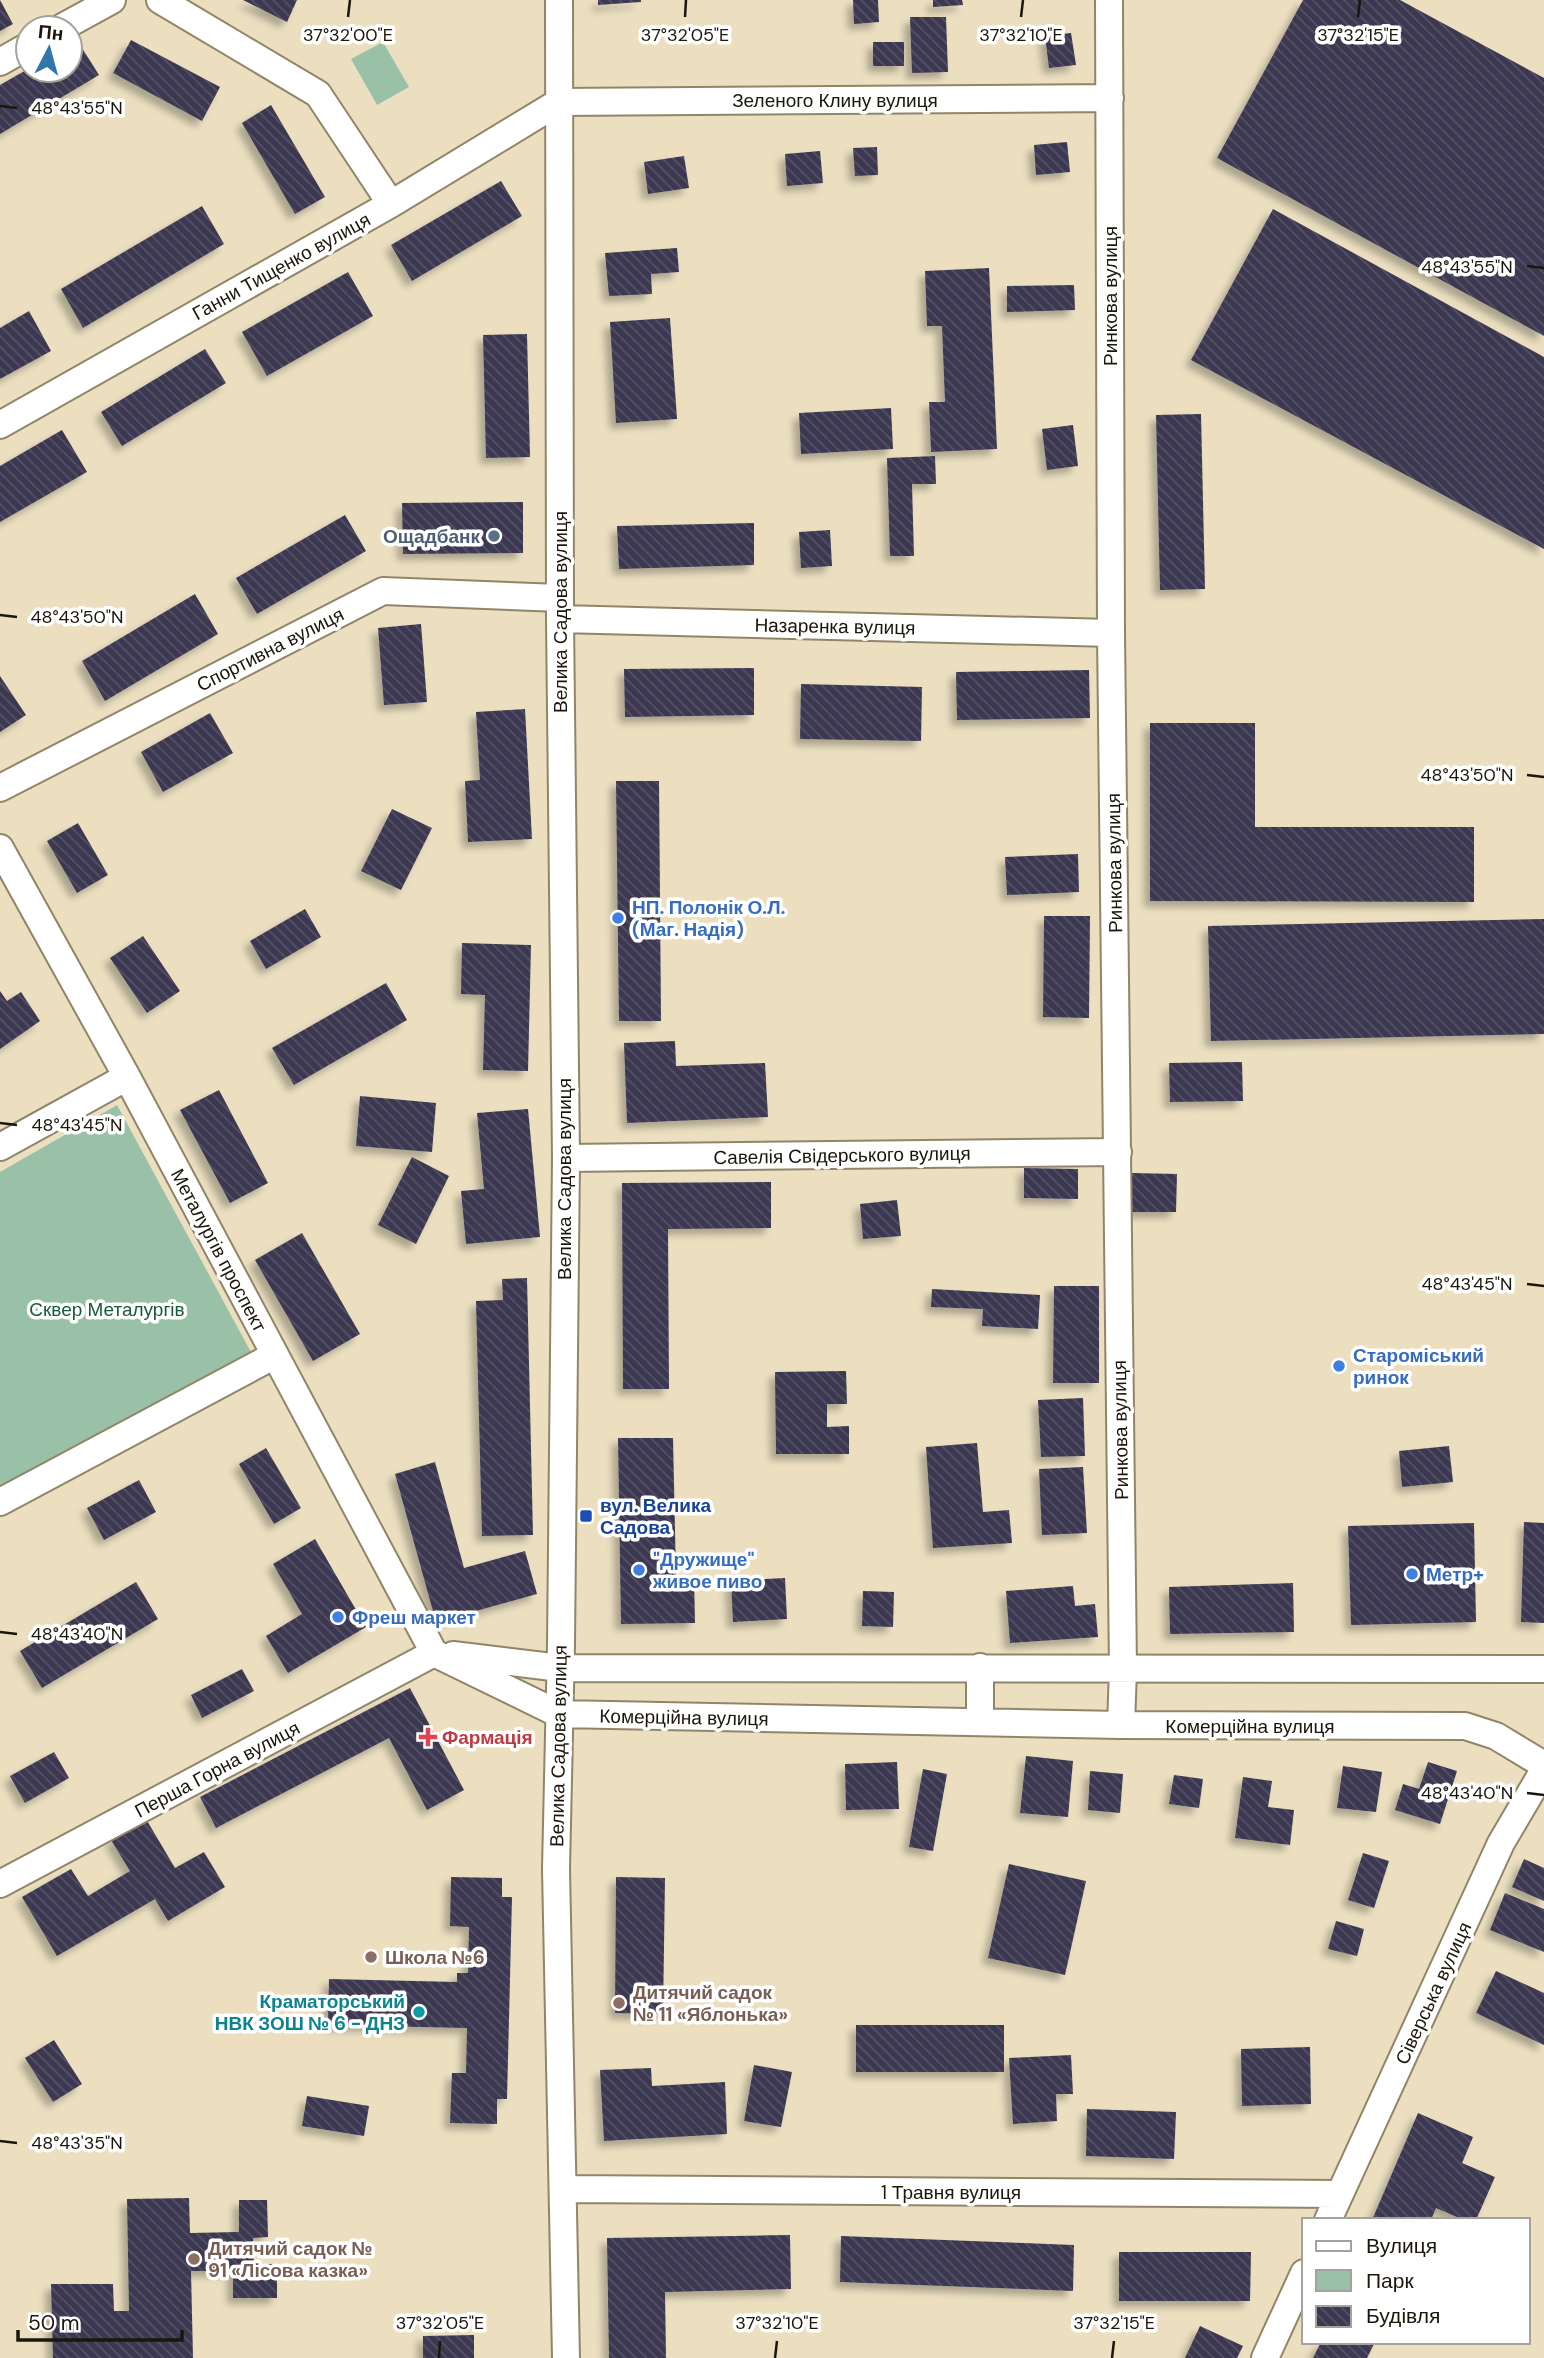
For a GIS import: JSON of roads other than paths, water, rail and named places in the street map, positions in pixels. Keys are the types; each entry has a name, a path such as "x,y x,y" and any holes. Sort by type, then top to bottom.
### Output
{"street":[{"path":"84,15 112,0"},
{"path":"160,0 318,94 391,204"},
{"name":"Велика Садова вулиця","path":"559,0 560,609 566,1158 556,1869 566,2358"},
{"name":"Ринкова вулиця","path":"1109,0 1111,633 1123,1670 1121,1726"},
{"name":"Зеленого Клину вулиця","path":"559,102 1110,98"},
{"name":"Ганни Тищенко вулиця","path":"0,425 391,204 559,102"},
{"name":"Спортивна вулиця","path":"0,788 383,591 560,609"},
{"name":"Назаренка вулиця","path":"560,609 1111,633"},
{"name":"Металургів проспект","path":"0,848 127,1077 434,1653"},
{"path":"0,1147 127,1077"},
{"name":"Савелія Свідерського вулиця","path":"566,1158 1118,1152"},
{"path":"0,1502 275,1355"},
{"path":"434,1653 560,1668 1544,1669"},
{"name":"Комерційна вулиця","path":"434,1653 559,1714 1121,1726 1465,1726 1496,1736 1544,1768"},
{"name":"Перша Горна вулиця","path":"0,1884 434,1653"},
{"path":"980,1667 980,1722"},
{"name":"Сіверська вулиця","path":"1329,2218 1501,1843 1544,1768"},
{"name":"1 Травня вулиця","path":"563,2189 1340,2194"},
{"path":"1265,2358 1302,2277"}],"place":[{"name":"Ощадбанк","path":"494,536"},
{"name":"НП. Полонік О.Л. (Маг. Надія)","path":"618,918"},
{"name":"Староміський ринок","path":"1339,1366"},
{"name":"вул. Велика Садова","path":"586,1516"},
{"name":"\"Дружище\" живое пиво","path":"639,1570"},
{"name":"Метр+","path":"1412,1574"},
{"name":"Фреш маркет","path":"338,1617"},
{"name":"Фармація","path":"428,1737"},
{"name":"Школа №6","path":"371,1957"},
{"name":"Дитячий садок № 11 «Яблонька»","path":"619,2003"},
{"name":"Краматорський НВК ЗОШ № 6 - ДНЗ","path":"419,2012"},
{"name":"Дитячий садок № 91 «Лісова казка»","path":"194,2259"}],"park label":[{"name":"Сквер Металургів","path":"107,1309"}]}
